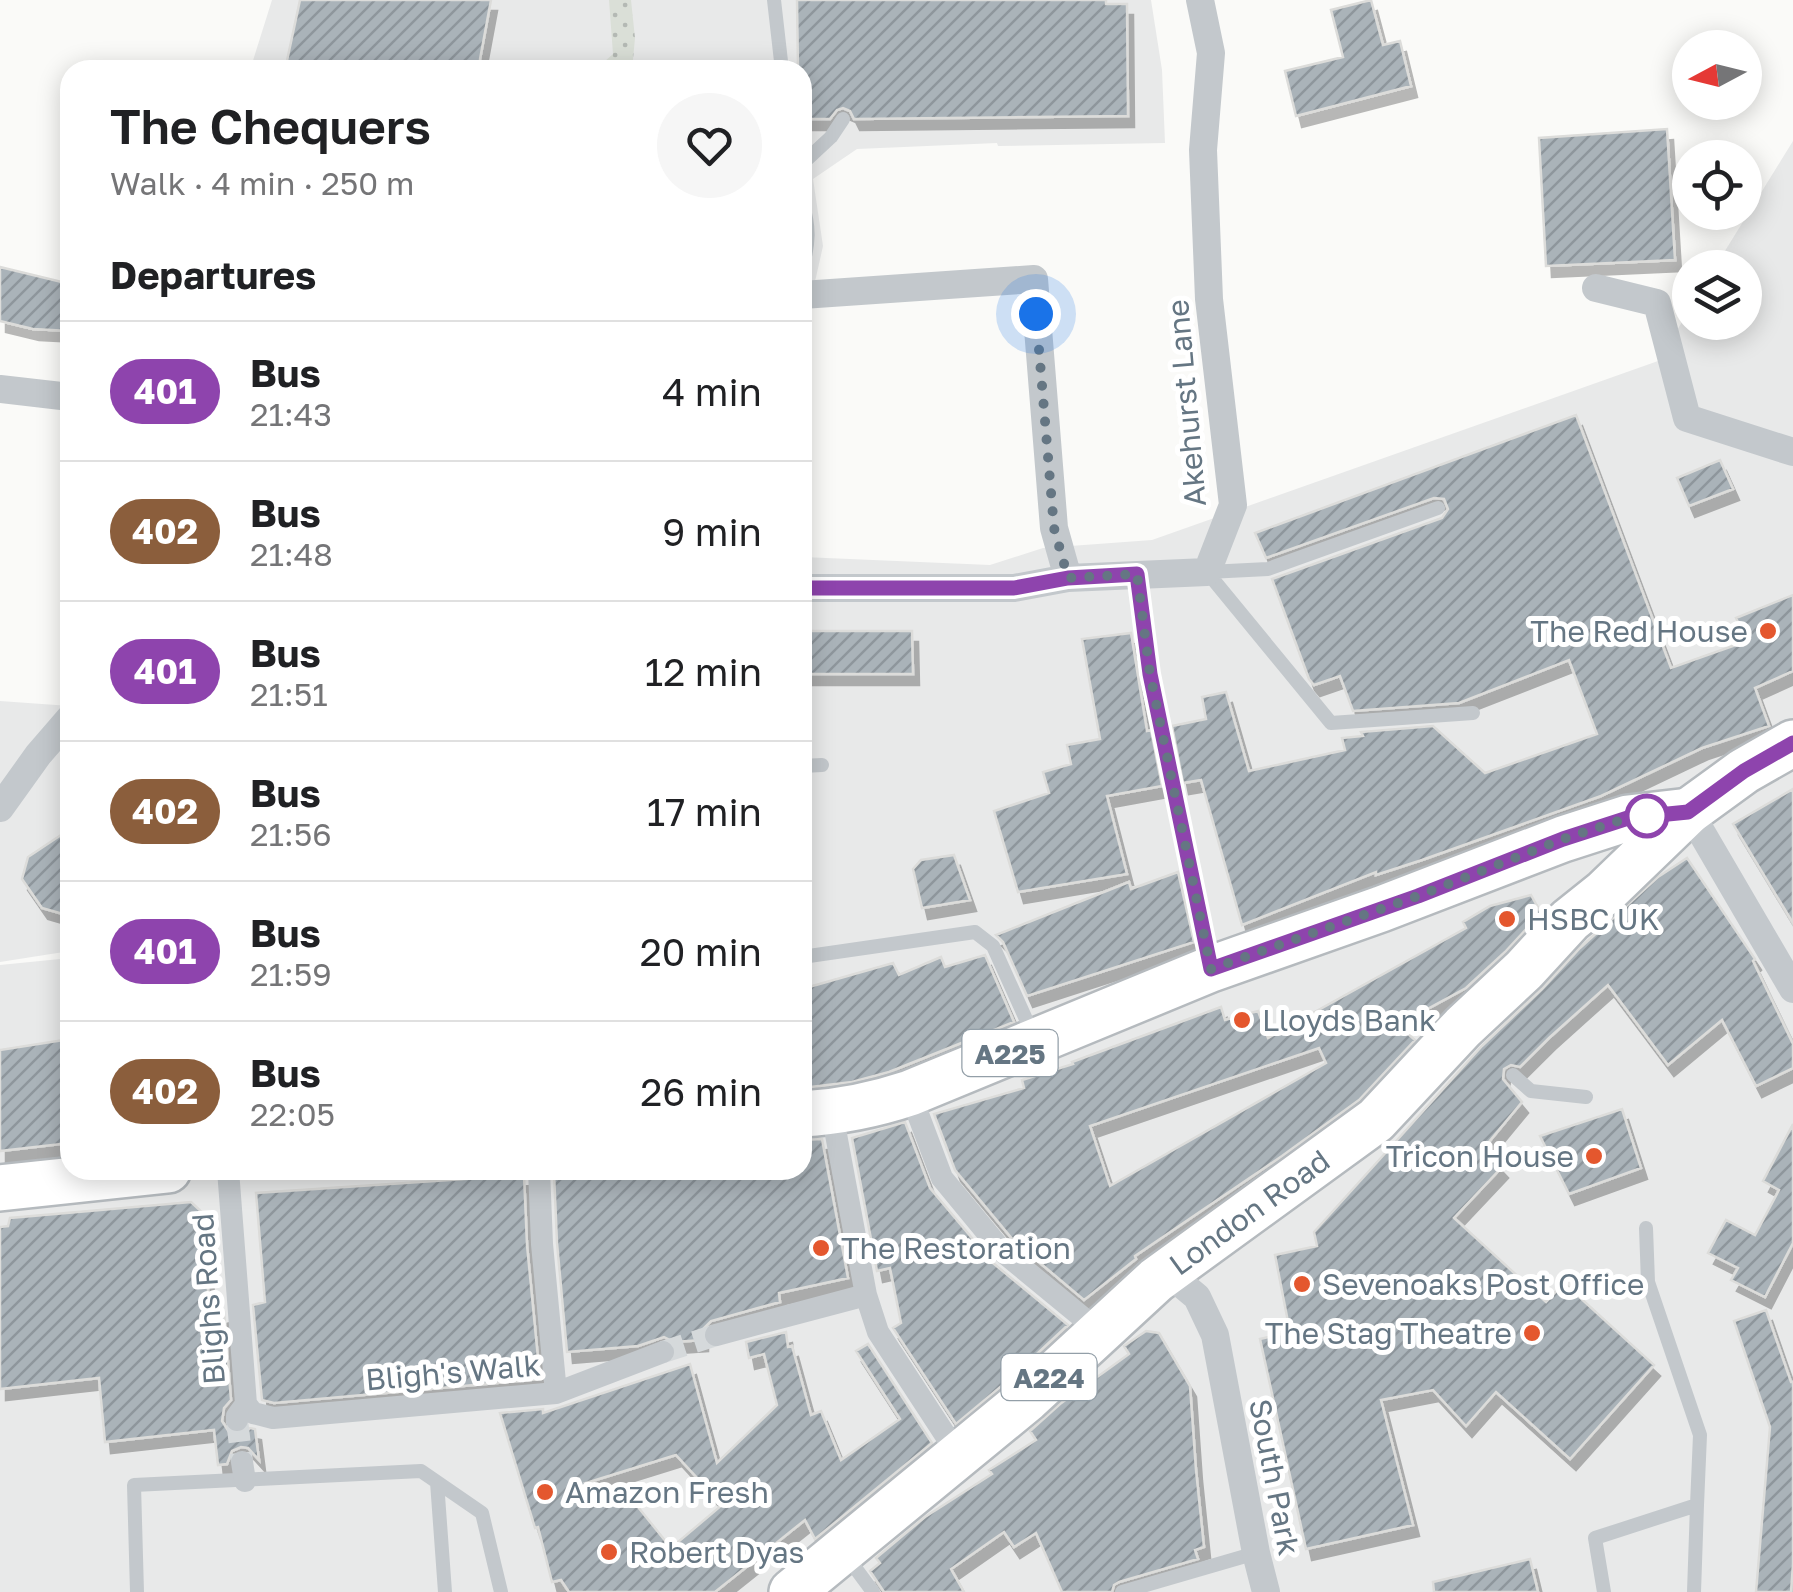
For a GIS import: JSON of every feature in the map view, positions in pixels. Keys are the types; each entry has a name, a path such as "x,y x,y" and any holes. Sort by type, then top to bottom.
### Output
{"main road":[{"name":"London Road","path":"792,1592 1026,1399 1167,1272 1376,1120 1467,1031 1570,920 1688,812 1744,771 1793,744"},
{"name":"A225","path":"817,1113 868,1107 910,1093 1211,969 1418,896 1563,839 1628,818 1688,812"},
{"path":"1563,839 1605,892"},
{"path":"0,1188 75,1180"}],"street":[{"name":"Akehurst Lane","path":"1200,0 1211,53 1203,150 1209,299 1233,506 1207,572"},
{"path":"812,295 1034,279 1054,528 1068,578"},
{"path":"1596,288 1657,304 1687,418 1793,452"},
{"path":"0,389 60,396"},
{"path":"812,588 995,589 1068,578 1207,572"},
{"path":"5,792 60,729"},
{"path":"1688,812 1790,978"},
{"path":"910,1093 942,1178 1003,1252 1099,1331"},
{"path":"817,1113 878,1332 959,1456"},
{"name":"Blighs Road","path":"229,1180 241,1412"},
{"path":"540,1180 556,1393"},
{"name":"South Park","path":"1167,1272 1198,1298 1215,1335 1266,1592"},
{"path":"716,1335 866,1295"},
{"name":"Bligh's Walk","path":"241,1412 273,1418 556,1393 663,1352"}],"lane":[{"path":"774,0 781,60"},
{"path":"812,155 831,138 843,119"},
{"path":"1207,572 1268,568 1438,508"},
{"path":"1207,572 1330,723 1473,713"},
{"path":"1137,574 1150,674 1211,969"},
{"path":"812,766 822,766"},
{"path":"812,956 975,932 993,946 1037,1042"},
{"path":"1513,1075 1531,1091 1586,1097"},
{"path":"1646,1228 1648,1282 1700,1434 1694,1592"},
{"path":"137,1592 134,1485 243,1471 421,1471 482,1513 501,1592"},
{"path":"438,1482 446,1592"},
{"path":"1604,1592 1596,1538 1697,1505"},
{"path":"842,1550 873,1592"},
{"path":"1122,1592 1256,1553"}],"shaded area":[{"path":"272,0 1151,0 1162,70 1165,143 997,143 857,149 813,179 823,246 812,295 812,60 253,60"},
{"path":"609,0 631,0 633,60 606,60 613,54"},
{"path":"1793,141 1793,1592 0,1592 0,965 60,959 60,1180 812,1180 812,557 990,565 1043,548 1152,540 1658,361 1672,338 1762,340 1762,250 1726,250 1738,230 1762,230 1762,191"},
{"path":"0,701 60,705 60,953 0,962"}],"building":[{"path":"300,0 491,0 480,60 287,60"},
{"path":"797,0 1106,0 1106,4 1127,4 1128,116 854,119 843,108 830,119 812,119 812,60 798,60"},
{"path":"1371,0 1383,45 1400,41 1411,86 1296,116 1285,71 1343,57 1331,10"},
{"path":"1667,129 1672,260 1546,266 1539,138"},
{"path":"0,267 60,282 60,330 0,321"},
{"path":"1576,415 1671,668 1747,641 1736,618 1793,595 1793,671 1755,688 1769,726 1702,748 1601,796 1422,860 1376,872 1242,925 1201,780 1183,783 1172,726 1206,719 1202,697 1226,692 1249,771 1345,750 1342,738 1363,736 1361,732 1433,726 1485,773 1597,734 1569,660 1459,703 1353,711 1340,676 1314,685 1309,679 1272,579 1442,518 1448,509 1444,499 1434,498 1266,558 1255,533"},
{"path":"1720,460 1733,489 1689,506 1677,478"},
{"path":"812,631 912,631 913,674 812,674"},
{"path":"1131,633 1147,731 1151,730 1162,786 1107,796 1127,874 1018,892 994,811 1049,793 1043,772 1071,764 1067,745 1100,739 1082,639"},
{"path":"1793,789 1793,923 1733,824"},
{"path":"60,836 60,913 42,908 22,879 28,857"},
{"path":"954,855 970,900 922,908 913,869 921,860"},
{"path":"1687,858 1755,959 1793,1044 1793,1068 1756,1086 1722,1020 1668,1065 1608,985 1520,1067 1511,1065 1504,1069 1503,1079 1522,1102 1484,1148 1502,1167 1454,1218 1546,1302 1564,1283 1654,1365 1570,1459 1496,1392 1466,1426 1433,1390 1381,1400 1413,1525 1306,1549 1260,1339 1290,1332 1275,1255 1317,1246 1314,1232 1482,1046 1580,948 1658,877"},
{"path":"1178,872 1194,942 1027,996 1003,942 996,935 1129,882 1131,889"},
{"path":"1531,895 1541,913 1466,988 1398,1025 1415,1040 1359,1100 1135,1256 1084,1300 1014,1241 955,1170 934,1114 1024,1088 1022,1080 1221,1007 1225,1020 1258,1011 1268,1038 1466,928 1463,922 1490,906","holes":["1319,1048 1326,1063 1110,1186 1090,1126"]},
{"path":"985,955 1014,1022 889,1072 812,1087 812,986 893,963 899,975 941,957 945,967"},
{"path":"60,1041 60,1144 0,1151 0,1050"},
{"name":"Tricon House","path":"1622,1109 1641,1168 1569,1194 1540,1136"},
{"path":"905,1122 930,1188 993,1263 1068,1325 956,1424 893,1328 901,1323 890,1268 877,1271 852,1138"},
{"path":"1793,1124 1793,1243 1765,1297 1731,1280 1738,1268 1708,1253 1726,1220 1755,1235 1779,1190 1763,1181"},
{"path":"822,1139 848,1278 779,1293 780,1302 711,1321 702,1330 702,1340 674,1342 664,1337 638,1346 567,1352 554,1180 812,1180 812,1140"},
{"path":"450,1180 524,1180 540,1379 274,1403 262,1400 253,1305 265,1302 256,1193"},
{"path":"191,1202 205,1215 209,1316 224,1312 231,1400 224,1408 222,1421 236,1435 255,1429 259,1460 248,1448 241,1447 232,1451 227,1464 218,1465 214,1430 105,1442 99,1378 0,1389 0,1227 8,1226 10,1218"},
{"path":"1766,1310 1793,1382 1791,1592 1756,1592 1770,1427 1734,1321"},
{"path":"1146,1331 1159,1333 1190,1386 1204,1547 1195,1550 1198,1559 1119,1582 1112,1592 1062,1592 1036,1533 1014,1547 1004,1532 951,1569 964,1592 884,1592 870,1571 880,1563 876,1558 925,1517 1036,1440 1030,1431 1129,1354 1124,1346"},
{"path":"786,1332 811,1415 821,1411 841,1460 900,1419 856,1351 868,1344 932,1443 815,1539 805,1520 715,1592 569,1592 561,1580 552,1582 500,1413 543,1409 543,1413 690,1364 717,1463 777,1405 764,1354 749,1358 746,1342","holes":["676,1455 722,1505 671,1548 638,1507 586,1483"]},
{"path":"1530,1559 1538,1592 1434,1592 1433,1582"}],"tunnel":[{"path":"663,1352 716,1335"},
{"path":"237,1420 242,1462"}],"bus line":[{"name":"401","path":"812,588 995,589 1068,578 1137,574 1150,674 1211,969 1418,896 1563,839 1628,818 1688,812 1744,771 1793,743"}],"place":[{"name":"The Red House","path":"1768,631"},
{"name":"HSBC UK","path":"1507,919"},
{"name":"Lloyds Bank","path":"1242,1020"},
{"name":"Tricon House","path":"1594,1156"},
{"name":"The Restoration","path":"821,1248"},
{"name":"Sevenoaks Post Office","path":"1302,1284"},
{"name":"The Stag Theatre","path":"1532,1333"},
{"name":"Amazon Fresh","path":"545,1492"},
{"name":"Robert Dyas","path":"609,1552"}],"route":[{"path":"1036,314 1054,528 1060,558 1068,578 1137,574 1150,674 1211,969 1418,896 1563,839 1628,818 1659,816 1647,816"}]}
